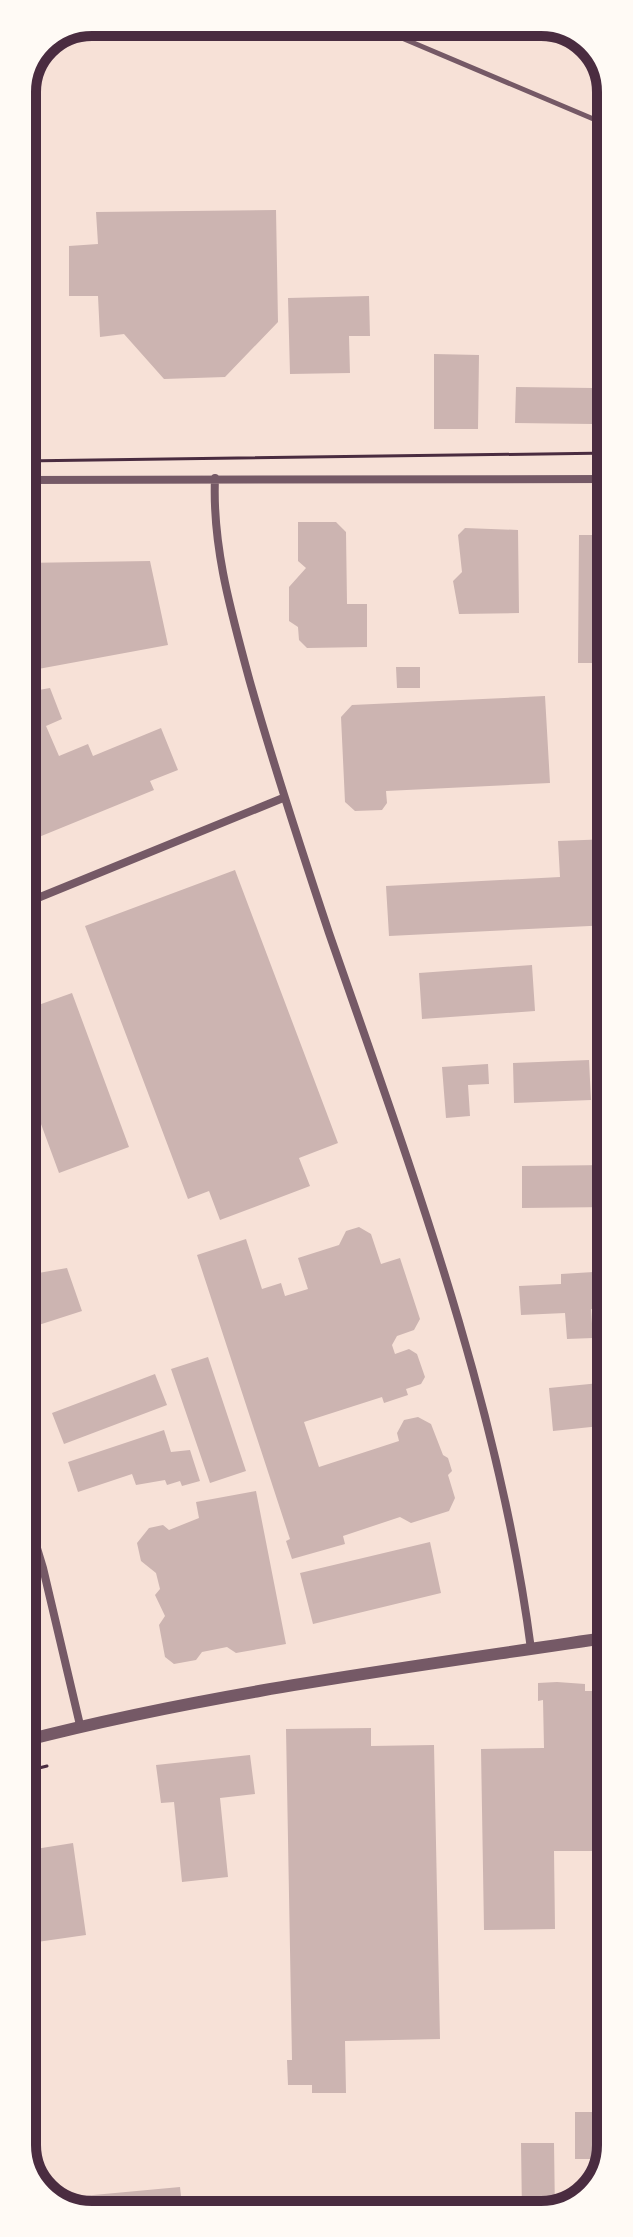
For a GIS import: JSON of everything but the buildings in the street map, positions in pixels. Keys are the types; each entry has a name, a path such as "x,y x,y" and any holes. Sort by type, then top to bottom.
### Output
{"street":[{"path":"215,478 214,512 226,595 283,798 455,1316 490,1437 531,1649"},
{"path":"36,480 597,479"},
{"path":"36,899 283,798"},
{"path":"36,1545 80,1725"},
{"path":"36,1737 80,1725 367,1673 597,1639"}],"lane":[{"path":"397,36 597,121"}],"path":[{"path":"36,461 597,453"},
{"path":"36,1769 47,1766"}]}
